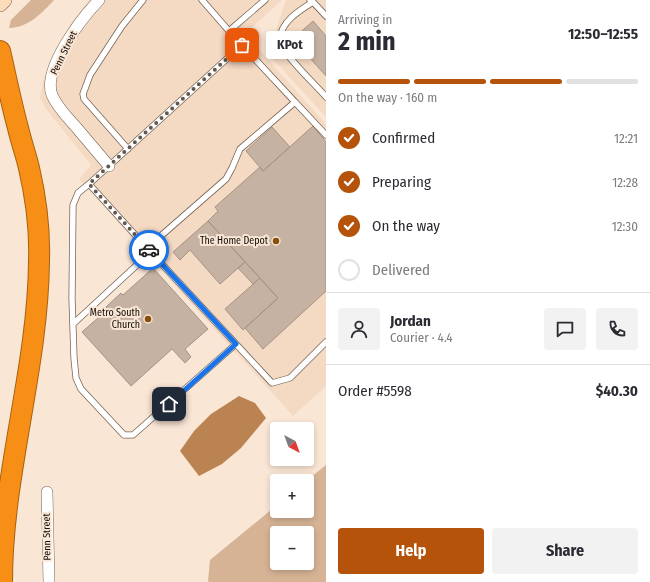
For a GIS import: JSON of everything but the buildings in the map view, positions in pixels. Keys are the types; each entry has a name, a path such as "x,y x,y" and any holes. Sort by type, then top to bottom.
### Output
{"highway":[{"path":"0,51 29,169 36,210 39,261 36,313 29,368 5,518 2,582"}],"main road":[{"path":"0,4 4,0"}],"street":[{"name":"Penn Street","path":"99,0 78,25 66,44 51,78 52,94 59,107 109,166"},
{"name":"Penn Street","path":"47,492 49,582"}],"lane":[{"path":"128,149 84,99 83,94 90,75 122,26 143,0"},
{"path":"202,0 229,32 326,135"},
{"path":"229,32 265,0"},
{"path":"326,16 311,1 289,20 282,32 280,41 284,51 326,97"},
{"path":"236,344 133,435 124,435 81,389 76,378 73,324 73,205 78,193 242,45"},
{"path":"73,324 149,250 226,179 240,149 295,102"},
{"path":"89,184 272,383 290,378 326,342"}],"shaded area":[{"path":"31,0 54,0 39,15 28,23 9,28 11,20"},
{"path":"89,0 282,0 245,34 326,124 326,386 293,416 79,179 91,165 46,109 40,98 43,80 70,24"},
{"path":"286,0 326,0 326,117 273,59 272,42"},
{"path":"239,396 255,403 266,418 241,448 222,464 199,476 180,451 194,431 211,414"},
{"path":"326,465 326,582 209,582 210,560 270,511 270,518 314,518 314,475"}],"way so far":[{"path":"149,250 89,184 242,45"}],"place":[{"name":"KPot","path":"242,45"},
{"name":"The Home Depot","path":"276,241"},
{"name":"Metro South Church","path":"148,319"}],"route":[{"path":"149,250 236,344 169,404"}]}
